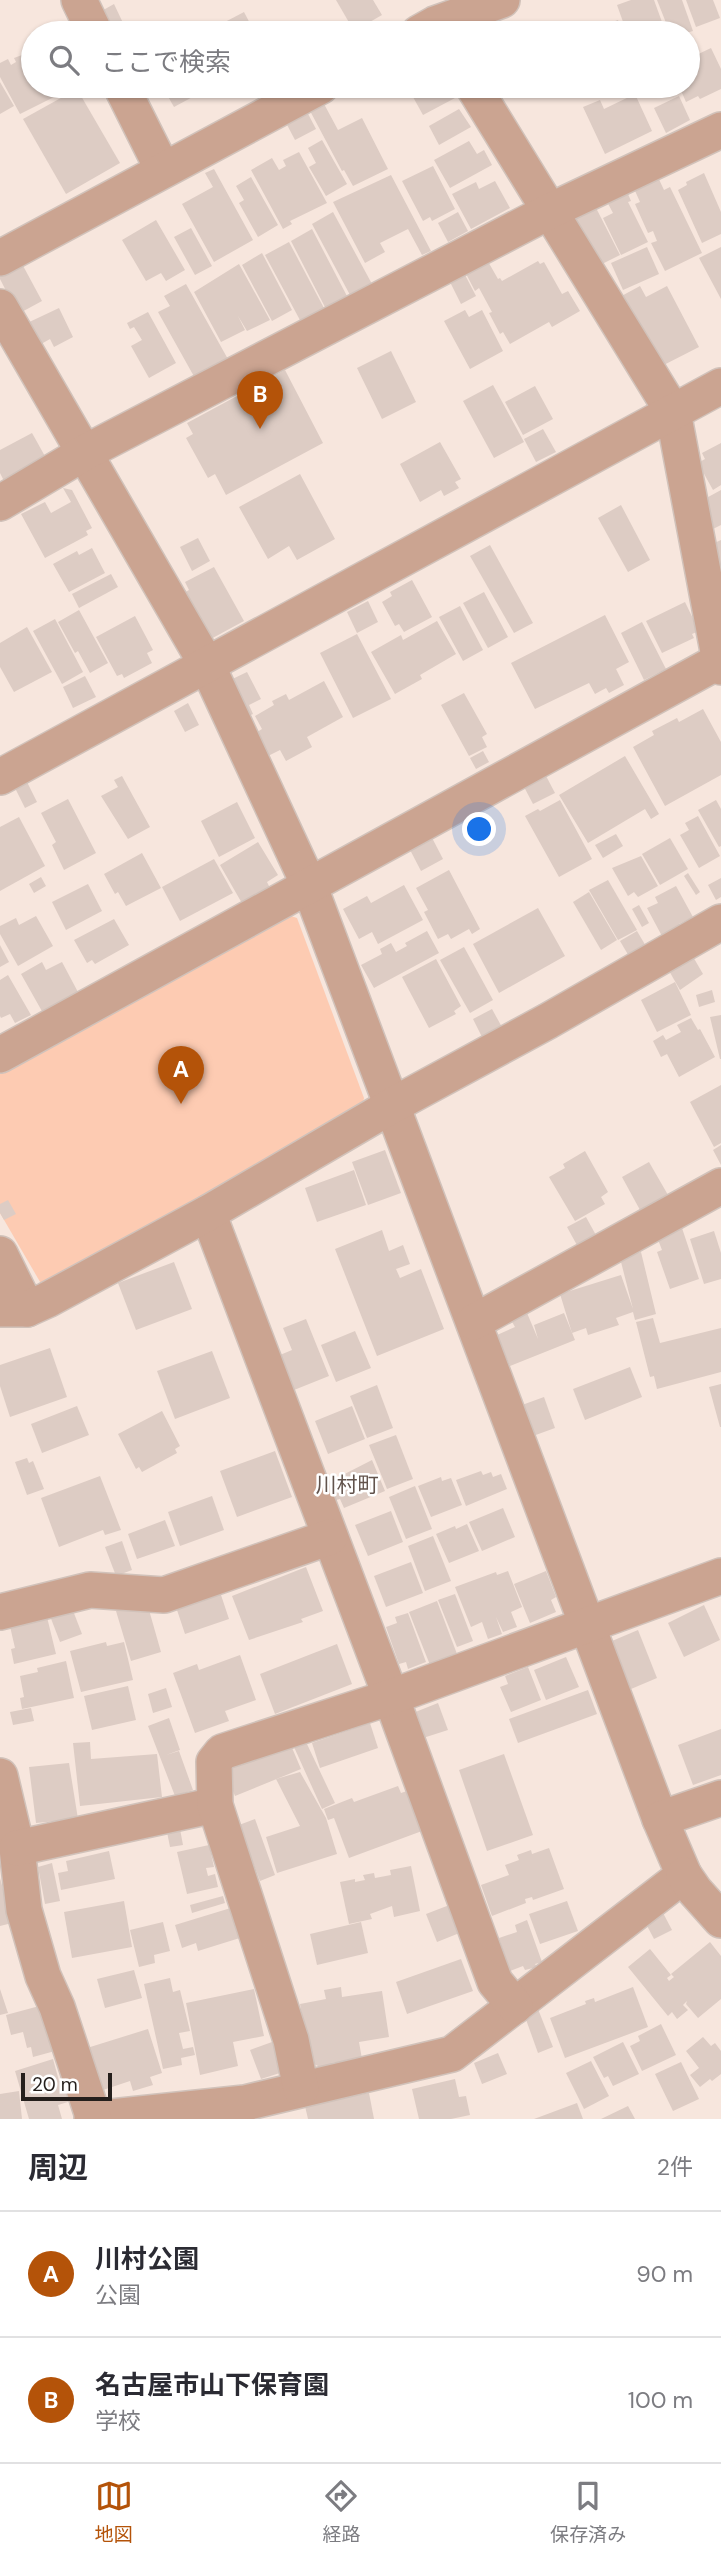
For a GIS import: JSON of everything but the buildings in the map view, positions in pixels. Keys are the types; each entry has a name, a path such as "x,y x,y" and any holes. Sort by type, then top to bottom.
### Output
{"street":[{"path":"79,0 89,21"},
{"path":"435,21 502,0"},
{"path":"127,98 163,170"},
{"path":"0,258 298,98"},
{"path":"0,1055 720,663 673,412 480,98"},
{"path":"0,503 84,453 550,211 721,130"},
{"path":"0,307 207,664 309,885 660,1819 684,1875 721,1920"},
{"path":"0,777 721,386"},
{"path":"0,1254 14,1309 47,1300 208,1213 393,1105 721,922"},
{"path":"474,1322 721,1186"},
{"path":"208,1213 391,1697 495,1982 515,2006"},
{"path":"0,1612 90,1590 164,1595 330,1537"},
{"path":"301,2089 291,2040 215,1805 215,1762 222,1752 391,1697 721,1576"},
{"path":"0,1776 18,1848 24,1910 43,1976 57,2007 93,2119 249,2111 301,2089 452,2054 684,1875"},
{"path":"660,1819 721,1798"},
{"path":"18,1848 215,1805"}],"shaded area":[{"path":"285,914 297,918 364,1098 361,1110 43,1287 0,1213 0,1071"}],"place":[{"name":"名古屋市山下保育園","path":"260,429"},
{"name":"川村公園","path":"181,1104"}],"district":[{"name":"川村町","path":"347,1485"}]}
